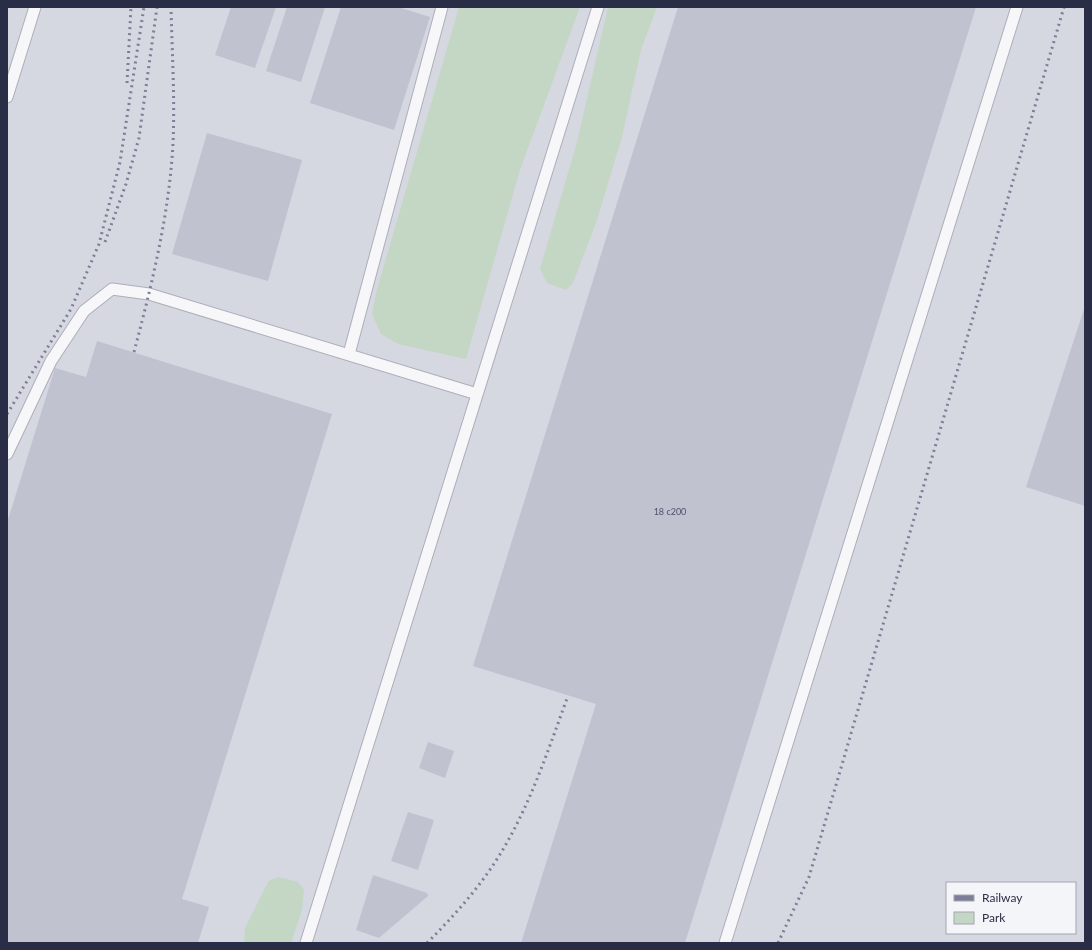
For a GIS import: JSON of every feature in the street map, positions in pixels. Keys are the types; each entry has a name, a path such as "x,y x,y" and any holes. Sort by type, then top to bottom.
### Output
{"lane":[{"path":"7,97 35,7"},
{"path":"349,354 442,7"},
{"path":"306,943 598,7"},
{"path":"725,943 1017,7"},
{"path":"7,454 51,361 84,311 112,289 149,294 477,394"}],"shaded area":[{"path":"7,7 1085,7 1085,943 7,943"}],"green space":[{"path":"459,7 580,7 520,170 466,359 398,344 381,334 372,314 376,293"},
{"path":"608,7 657,7 641,50 622,137 597,220 573,283 566,290 547,283 540,269 577,142"},
{"path":"278,877 298,882 304,890 302,910 291,943 244,943 245,928 264,890 269,881"}],"building":[{"path":"231,7 276,7 255,68 215,55"},
{"path":"287,7 325,7 301,82 266,71"},
{"path":"341,7 398,7 430,17 394,130 310,103"},
{"path":"678,7 976,7 685,943 521,943 596,704 473,666"},
{"path":"207,133 302,160 268,281 172,254"},
{"path":"1085,306 1085,506 1026,487"},
{"path":"97,341 332,414 182,899 209,907 198,943 7,943 7,523 55,368 86,377"},
{"path":"428,742 454,751 445,778 419,768"},
{"path":"408,812 434,820 418,870 391,861"},
{"path":"373,875 427,893 428,896 379,938 356,930"}],"railway":[{"path":"127,83 131,7"},
{"path":"7,414 71,309 99,244 120,162 144,7"},
{"path":"105,242 126,184 139,138 157,7"},
{"path":"134,352 159,249 171,171 174,110 171,7"},
{"path":"778,943 809,877 1064,7"},
{"path":"427,943 475,890 499,856 510,837 538,778 568,696"}]}
